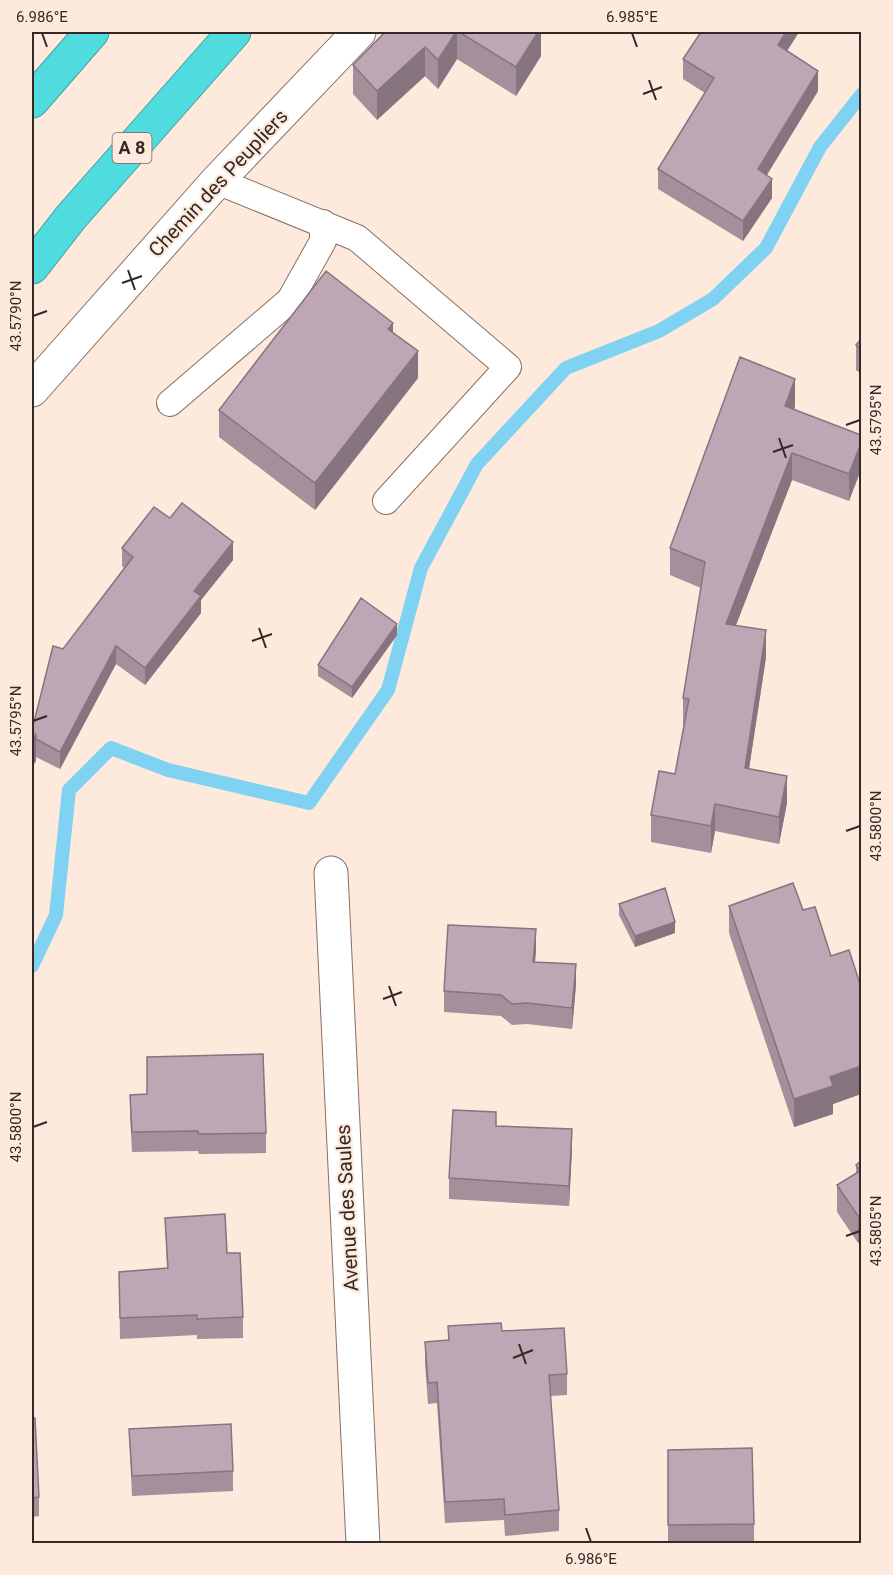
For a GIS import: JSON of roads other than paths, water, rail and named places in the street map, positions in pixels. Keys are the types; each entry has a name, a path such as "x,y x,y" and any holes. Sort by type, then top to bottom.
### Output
{"highway":[{"path":"32,100 92,32"},
{"name":"A 8","path":"32,267 71,217 234,32"}],"street":[{"name":"Chemin des Peupliers","path":"32,390 218,181 359,32"},
{"name":"Avenue des Saules","path":"331,873 363,1544"}],"lane":[{"path":"218,181 357,237 508,367 386,501"},
{"path":"170,403 290,300 323,241 323,223"}],"waterway":[{"path":"32,966 56,915 69,790 111,748 168,770 309,803 388,690 421,568 477,464 566,368 659,331 713,299 766,248 820,147 862,94"}]}
